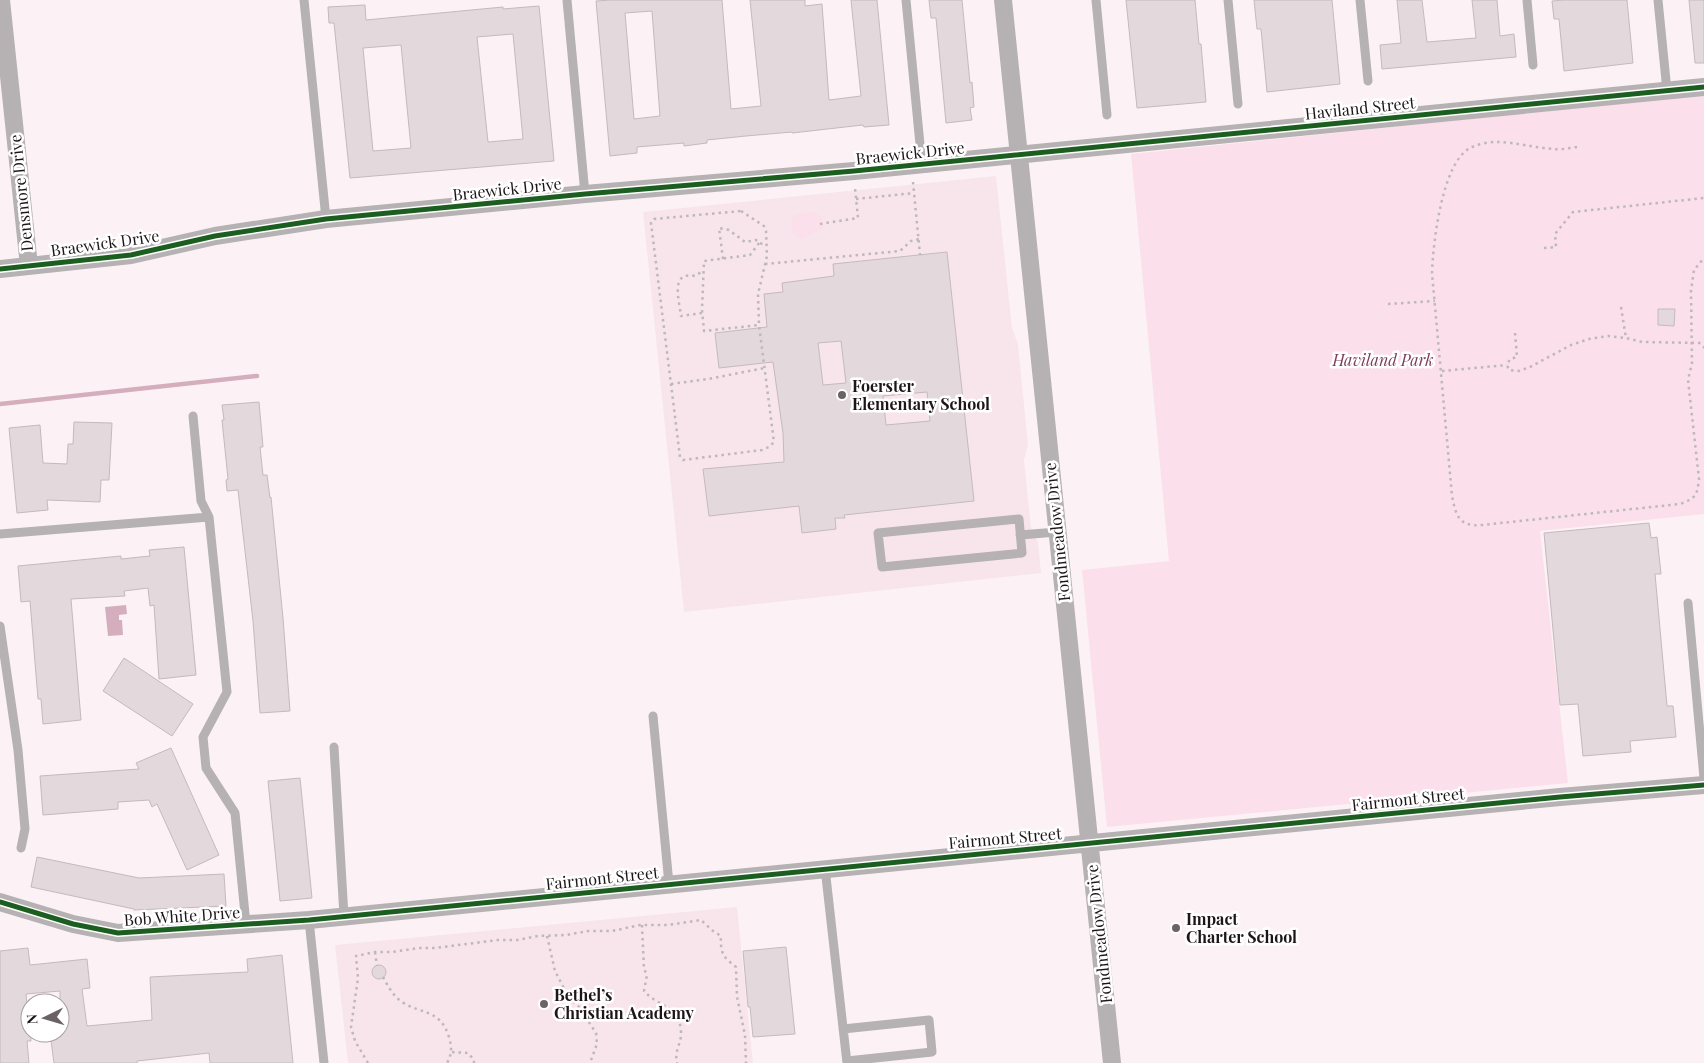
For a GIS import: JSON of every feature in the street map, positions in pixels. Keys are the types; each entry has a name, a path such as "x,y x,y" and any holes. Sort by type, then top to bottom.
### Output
{"street":[{"name":"Densmore Drive","path":"1,0 29,266"},
{"name":"Fondmeadow Drive","path":"1003,0 1112,1063"},
{"name":"Haviland Street","path":"1019,154 1704,87"},
{"name":"Braewick Drive","path":"0,269 131,255 215,236 326,219 586,194 854,172 1019,154"},
{"name":"Fairmont Street","path":"309,920 1560,796 1704,785"},
{"name":"Bob White Drive","path":"0,902 72,924 118,933 309,920"}],"lane":[{"path":"304,0 326,219"},
{"path":"567,0 586,194"},
{"path":"906,0 917,165"},
{"path":"1096,0 1107,115"},
{"path":"1228,0 1238,104"},
{"path":"1360,0 1368,81"},
{"path":"1527,0 1533,65"},
{"path":"1658,0 1667,91"},
{"path":"193,416 201,501 209,517 227,692 203,737 206,768 235,813 246,924"},
{"path":"0,534 209,517"},
{"path":"1018,519 1020,535 1022,553 882,567 878,533 1018,519"},
{"path":"1020,535 1057,532"},
{"path":"1688,603 1704,778"},
{"path":"0,626 18,750 25,829 21,848"},
{"path":"653,716 669,884"},
{"path":"334,747 344,916"},
{"path":"825,868 843,1029 847,1062 932,1052 928,1020 843,1029"},
{"path":"309,920 324,1063"}],"path":[{"path":"1577,148 1555,149 1498,142 1484,143 1469,148 1458,158 1451,173 1433,243 1432,273 1452,496 1455,513 1461,521 1470,526 1680,504 1692,500 1697,493 1699,479 1688,380 1692,363 1691,291 1694,270 1704,258"},
{"path":"917,165 914,193 920,255"},
{"path":"820,224 858,218 854,172"},
{"path":"856,199 914,193"},
{"path":"1544,248 1556,247 1555,234 1573,212 1704,198"},
{"path":"741,211 764,226 767,245 767,256 758,294 759,325 774,442 762,450 683,460 680,457 651,223 654,219 741,211"},
{"path":"723,259 719,228 729,230 745,242 756,240 767,245"},
{"path":"765,264 900,251 911,241 919,240"},
{"path":"759,243 750,255 704,261 702,313 704,331 759,325"},
{"path":"702,313 681,316 678,283 681,277 686,274 695,276 703,271"},
{"path":"1388,304 1434,301"},
{"path":"1621,308 1626,338"},
{"path":"1507,365 1510,359 1517,357 1515,333"},
{"path":"1507,365 1509,370 1519,371 1572,345 1589,339 1608,336 1642,342 1691,342 1704,344 1704,351"},
{"path":"1441,371 1507,365"},
{"path":"671,384 765,368"},
{"path":"963,402 991,400"},
{"path":"368,1063 355,1041 351,1027 358,978 356,956 375,952 517,940 588,931 612,931 642,925 668,925 701,920 712,931 721,936 720,948 725,958 736,968 737,997 745,1035 746,1063"},
{"path":"642,925 644,969 647,975 644,991 650,998 664,1004 675,1013 680,1023 682,1035 677,1046 677,1063"},
{"path":"547,936 555,971 568,996 579,1007 596,1034 597,1044 590,1063"},
{"path":"375,952 377,966"},
{"path":"383,977 389,989 400,1001 438,1017 445,1026 451,1043 452,1055 447,1063"},
{"path":"451,1052 468,1053 474,1060 474,1063"}],"shaded area":[{"name":"Foerster Elementary School","path":"996,176 1012,328 1018,344 1028,445 1024,460 1031,528 1038,542 1041,573 684,612 643,212"},
{"path":"126,605 127,614 119,615 119,620 122,620 123,635 108,636 105,607"},
{"name":"Bethel’s Christian Academy","path":"737,907 753,1063 348,1063 335,945"}],"green space":[{"name":"Haviland Park","path":"1704,95 1704,514 1540,531 1568,783 1107,827 1082,570 1169,561 1131,154"},
{"path":"814,212 822,217 823,228 802,239 796,237 792,226 795,214"}],"building":[{"path":"722,0 731,109 761,106 750,0 805,0 805,6 822,4 829,100 861,96 851,0 877,0 889,125 864,127 863,125 746,136 707,140 707,143 684,146 684,143 637,147 637,153 610,156 596,1","holes":["652,11 660,116 634,119 625,13"]},
{"path":"929,0 962,0 970,83 972,82 974,107 970,108 972,120 946,123 936,18 931,18"},
{"path":"1126,0 1195,0 1206,102 1137,108"},
{"path":"1254,0 1332,0 1340,84 1267,92 1261,29 1257,29"},
{"path":"1397,0 1422,0 1427,42 1476,38 1472,0 1497,0 1500,36 1514,34 1516,57 1382,69 1380,45 1401,43"},
{"path":"1627,0 1633,63 1564,71 1559,19 1554,19 1552,1"},
{"path":"1689,0 1704,0 1704,63 1695,63"},
{"path":"365,5 366,20 503,7 503,9 539,6 554,161 350,178 334,23 329,23 328,7","holes":["513,34 523,139 488,142 477,37","401,45 411,148 373,151 363,48"]},
{"path":"947,252 974,501 844,515 845,518 835,518 836,529 802,533 799,506 709,516 703,469 784,462 783,433 773,362 719,368 715,333 767,327 764,294 783,292 782,283 834,276 833,264","holes":["841,341 846,383 823,385 818,343","927,392 930,421 886,425 883,396"]},
{"path":"1658,309 1675,309 1674,326 1658,325"},
{"path":"259,402 263,447 260,447 263,475 267,475 271,497 290,711 260,713 253,621 238,490 227,491 226,480 228,479 222,420 224,420 222,405"},
{"path":"74,422 112,423 109,480 101,480 100,502 47,500 48,510 17,513 9,428 40,425 43,463 67,464 68,444 73,444"},
{"path":"1649,523 1651,538 1657,537 1661,574 1655,574 1667,706 1673,706 1676,737 1630,741 1631,752 1583,756 1578,704 1560,705 1544,533"},
{"path":"184,547 196,675 159,679 154,605 150,606 148,588 124,591 125,596 71,599 81,720 43,724 41,699 38,699 30,601 21,602 18,566 121,556 121,559 150,556 149,550"},
{"path":"124,658 193,704 172,736 103,691"},
{"path":"171,748 219,855 187,870 157,804 152,807 149,800 118,802 118,809 43,815 40,776 139,769 136,763"},
{"path":"300,778 312,898 280,901 268,781"},
{"path":"37,857 139,878 224,874 226,906 134,910 31,887"},
{"path":"786,947 795,1034 753,1037 750,1007 748,1007 743,951"},
{"path":"28,948 30,965 87,959 90,988 82,989 87,1026 152,1020 150,977 248,972 247,959 282,955 293,1063 210,1063 209,1053 137,1061 137,1063 54,1063 51,1043 70,1043 70,993 60,993 60,991 20,993 20,1043 27,1043 29,1063 0,1063 0,951"},
{"path":"379,965 384,967 386,972 384,977 379,979 374,977 372,972 374,967"}],"waterway":[{"path":"0,404 257,376"}],"cycle path":[{"path":"0,269 131,255 215,236 326,219 854,171 1704,87"},
{"path":"0,902 73,924 118,933 309,920 1560,797 1704,785"}],"place":[{"name":"Foerster Elementary School","path":"842,395"},
{"name":"Impact Charter School","path":"1176,928"},
{"name":"Bethel’s Christian Academy","path":"544,1004"}]}
